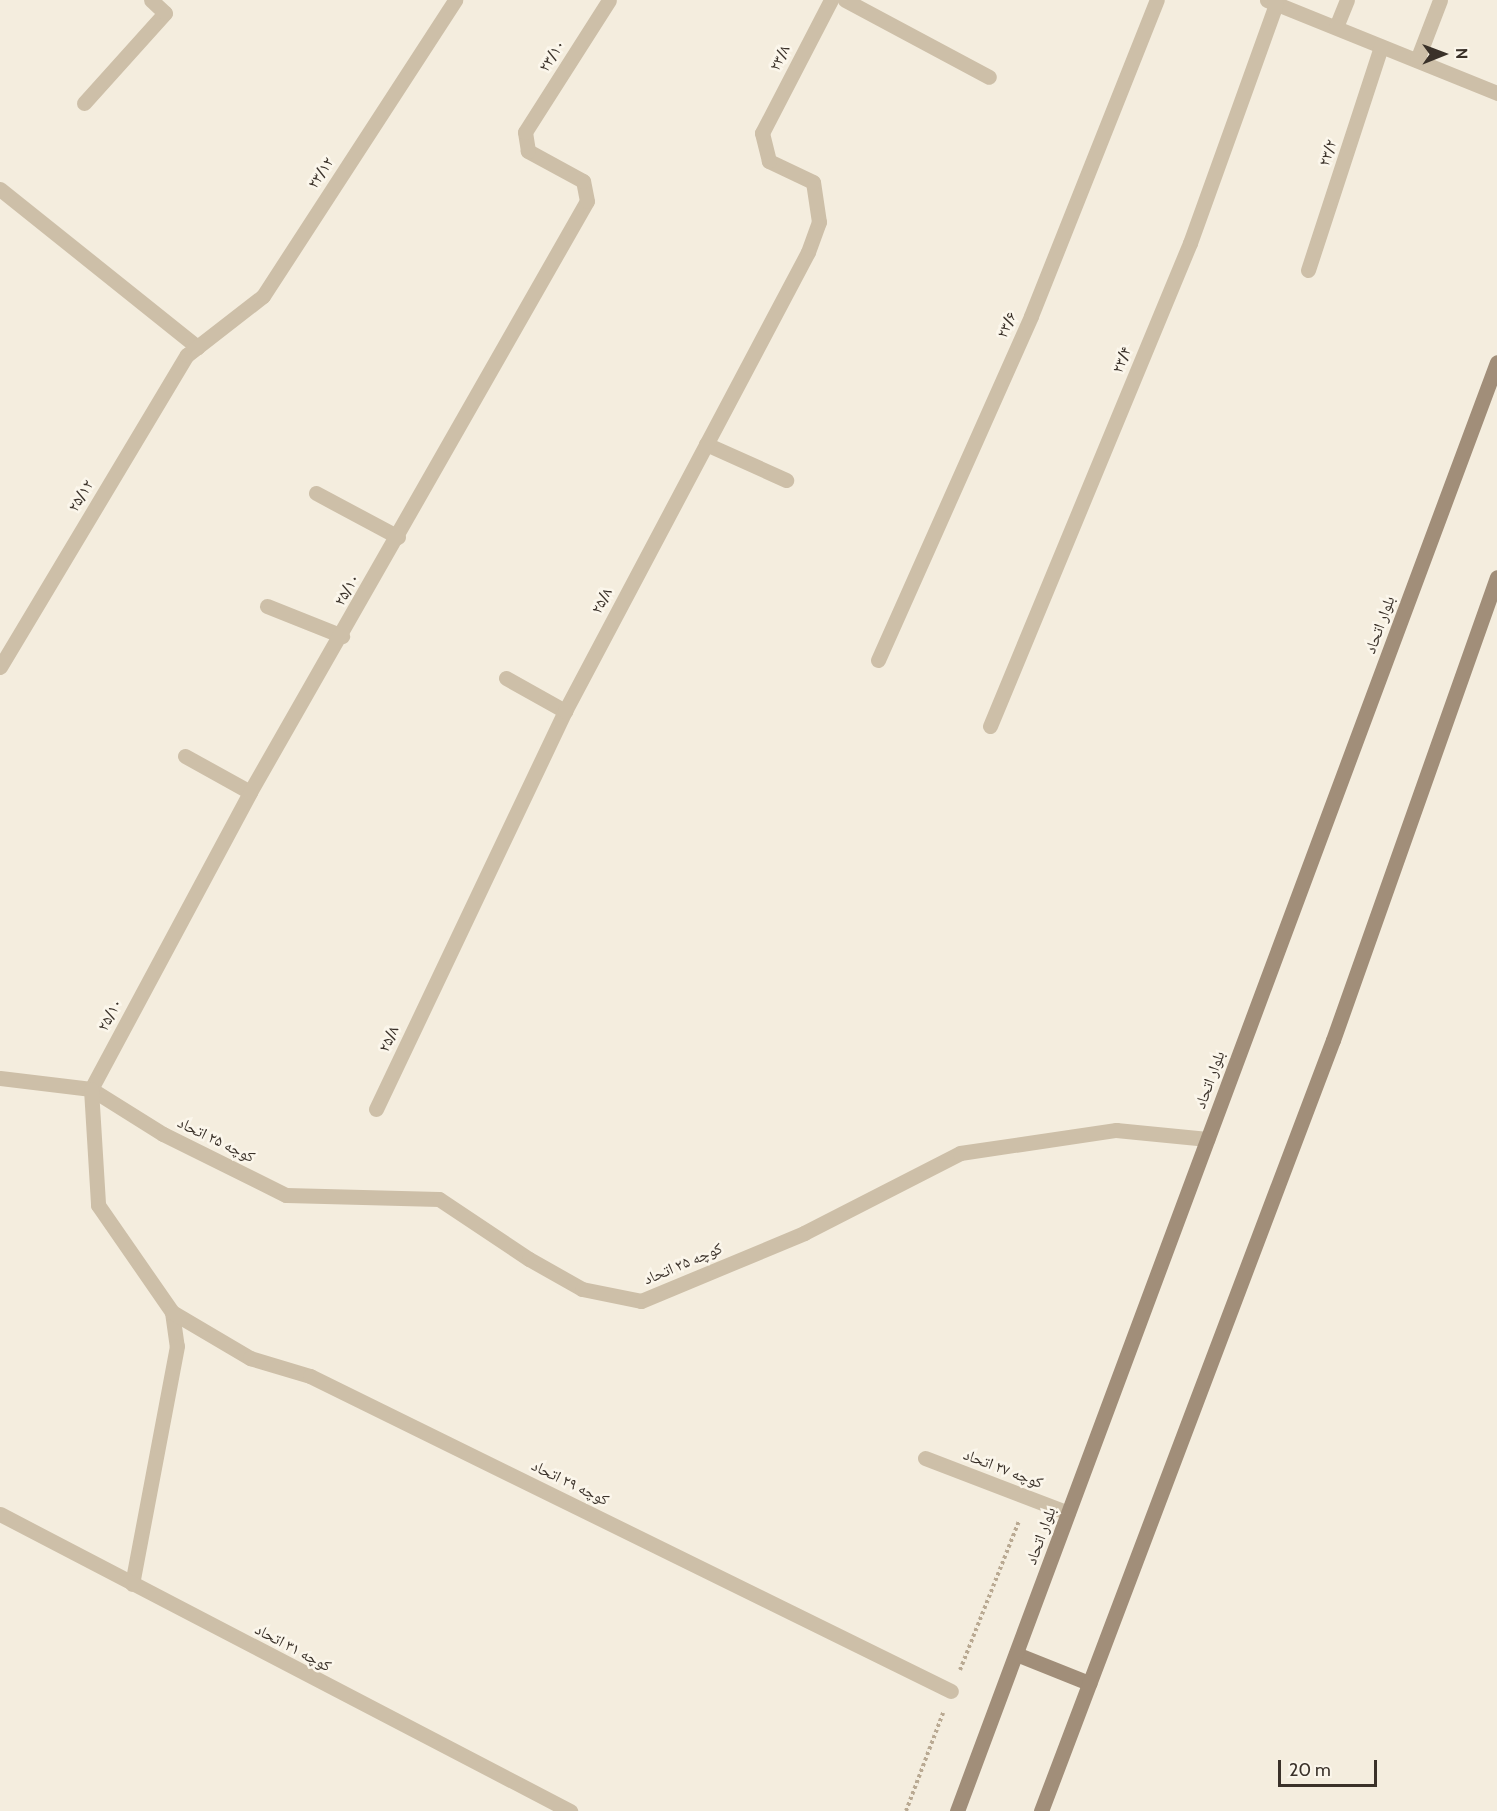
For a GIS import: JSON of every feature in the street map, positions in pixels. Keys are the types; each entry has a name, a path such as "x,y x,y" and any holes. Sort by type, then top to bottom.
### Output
{"main road":[{"name":"بلوار اتحاد","path":"957,1811 1497,362"},
{"path":"1041,1811 1329,1051 1497,578"},
{"path":"1016,1654 1089,1683"}],"street":[{"path":"84,103 165,13 152,0"},
{"name":"۲۳/۱۲","path":"197,347 263,296 455,0"},
{"name":"۲۳/۱۰","path":"525,132 609,0"},
{"name":"۲۳/۸","path":"762,133 831,0"},
{"path":"845,0 989,77"},
{"name":"۲۳/۶","path":"878,660 1031,316 1157,0"},
{"path":"1336,27 1347,0"},
{"path":"1417,60 1440,0"},
{"path":"1271,2 1497,93"},
{"name":"۲۳/۴","path":"990,726 1190,243 1271,2"},
{"name":"۲۳/۲","path":"1308,270 1381,46"},
{"name":"۲۵/۱۰","path":"91,1089 250,792 342,636 587,201 583,181 528,151 525,132"},
{"name":"۲۵/۸","path":"376,1109 565,711 808,252 819,222 813,182 769,161 762,133"},
{"path":"0,189 197,347"},
{"name":"۲۵/۱۲","path":"0,667 187,355 197,347"},
{"path":"706,444 786,480"},
{"path":"316,493 398,537"},
{"path":"267,606 342,636"},
{"path":"506,678 565,711"},
{"path":"185,756 250,792"},
{"path":"0,1078 91,1089 98,1205 172,1312 177,1346 132,1584"},
{"name":"کوچه ۲۵ اتحاد","path":"91,1089 163,1134 286,1195 440,1199 529,1259 582,1289 641,1301 804,1233 960,1153 1116,1130 1208,1139"},
{"name":"کوچه ۲۹ اتحاد","path":"172,1312 250,1358 310,1376 951,1691"},
{"name":"کوچه ۲۷ اتحاد","path":"925,1458 1068,1513"},
{"name":"کوچه ۳۱ اتحاد","path":"0,1514 570,1811"}],"path":[{"path":"906,1811 1028,1498"}]}
